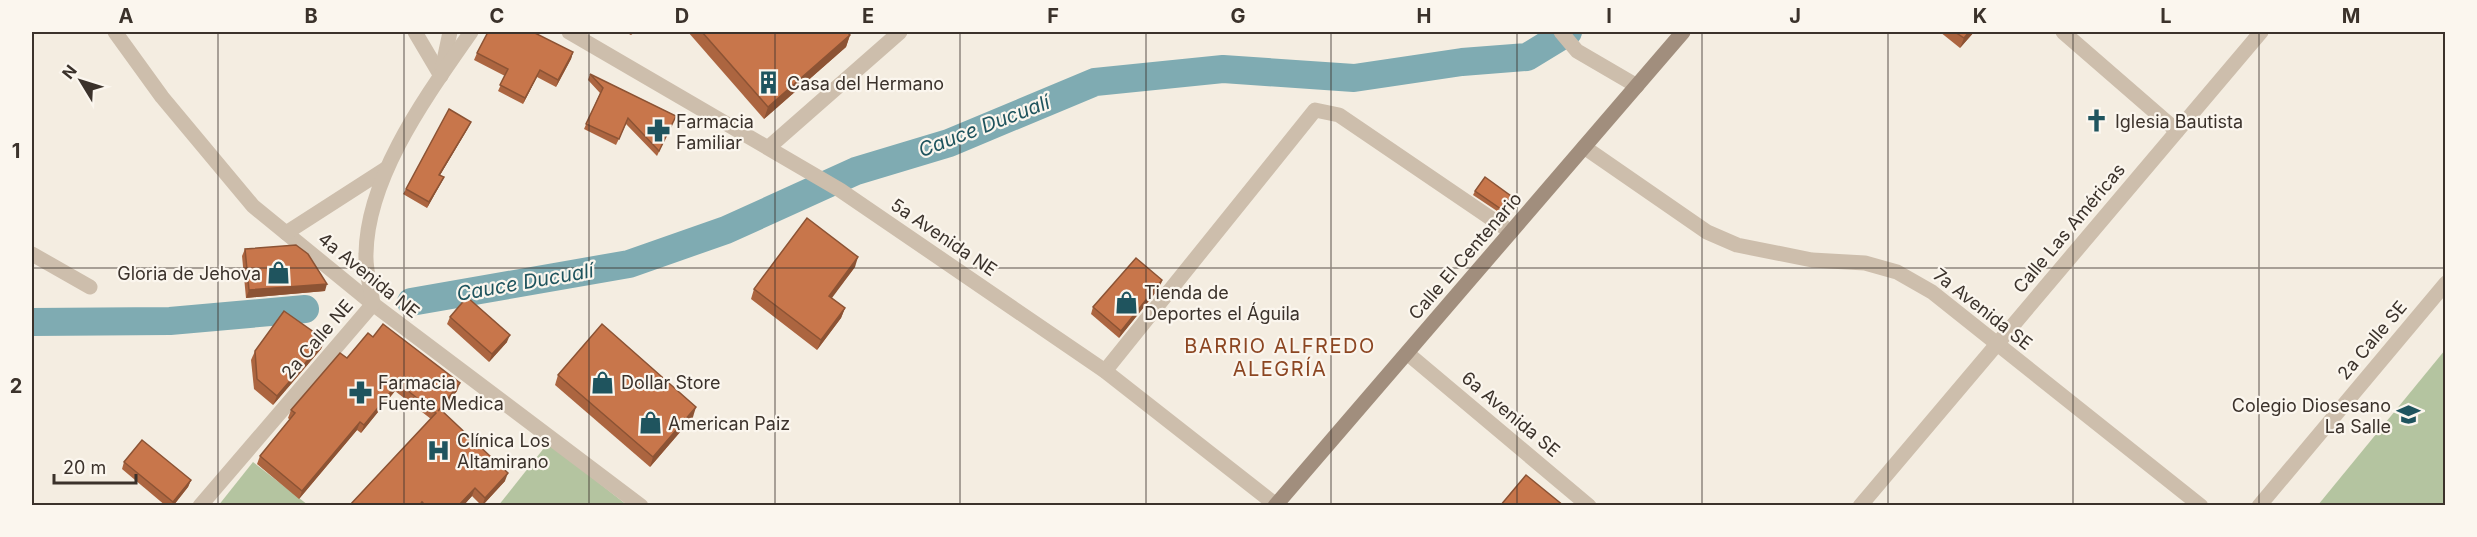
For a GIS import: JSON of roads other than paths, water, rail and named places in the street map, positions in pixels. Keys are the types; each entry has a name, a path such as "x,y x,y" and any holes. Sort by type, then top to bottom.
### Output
{"main road":[{"name":"Calle El Centenario","path":"1276,505 1683,32"}],"street":[{"name":"4a Avenida NE","path":"115,32 162,97 253,206 373,304 641,506"},
{"path":"415,32 441,76"},
{"path":"441,76 450,32"},
{"path":"441,76 471,32"},
{"name":"5a Avenida NE","path":"569,32 840,190 1105,371 1276,505"},
{"path":"769,147 900,32"},
{"path":"2063,32 2177,131"},
{"name":"Calle Las Américas","path":"1860,506 2261,32"},
{"path":"1563,34 1577,51 1637,86"},
{"name":"2a Calle NE","path":"200,506 373,304 366,256 369,217 387,168 441,76"},
{"path":"1105,371 1315,110 1339,115 1511,232"},
{"name":"7a Avenida SE","path":"1584,147 1707,231 1737,245 1812,260 1865,264 1897,272 1932,292 2201,506"},
{"path":"286,233 387,168"},
{"path":"32,254 90,287"},
{"name":"2a Calle SE","path":"2259,506 2445,283"},
{"name":"6a Avenida SE","path":"1407,353 1589,506"}],"waterway":[{"name":"Cauce Ducualí","path":"411,302 629,264 726,230 856,171 949,143 1095,82 1223,69 1354,78 1462,62 1527,57 1568,32"},
{"name":"Cauce Ducualí","path":"32,322 170,321 305,309"}],"place":[{"name":"Casa del Hermano","path":"769,83"},
{"name":"Iglesia Bautista","path":"2097,121"},
{"name":"Farmacia Familiar","path":"658,131"},
{"name":"Gloria de Jehova","path":"279,273"},
{"name":"Tienda de Deportes el Águila","path":"1126,302"},
{"name":"Dollar Store","path":"603,382"},
{"name":"Farmacia Fuente Medica","path":"360,392"},
{"name":"Colegio Diosesano La Salle","path":"2409,415"},
{"name":"American Paiz","path":"650,423"},
{"name":"Clínica Los Altamirano","path":"439,450"}],"district":[{"name":"BARRIO ALFREDO ALEGRÍA","path":"1280,358"}]}
